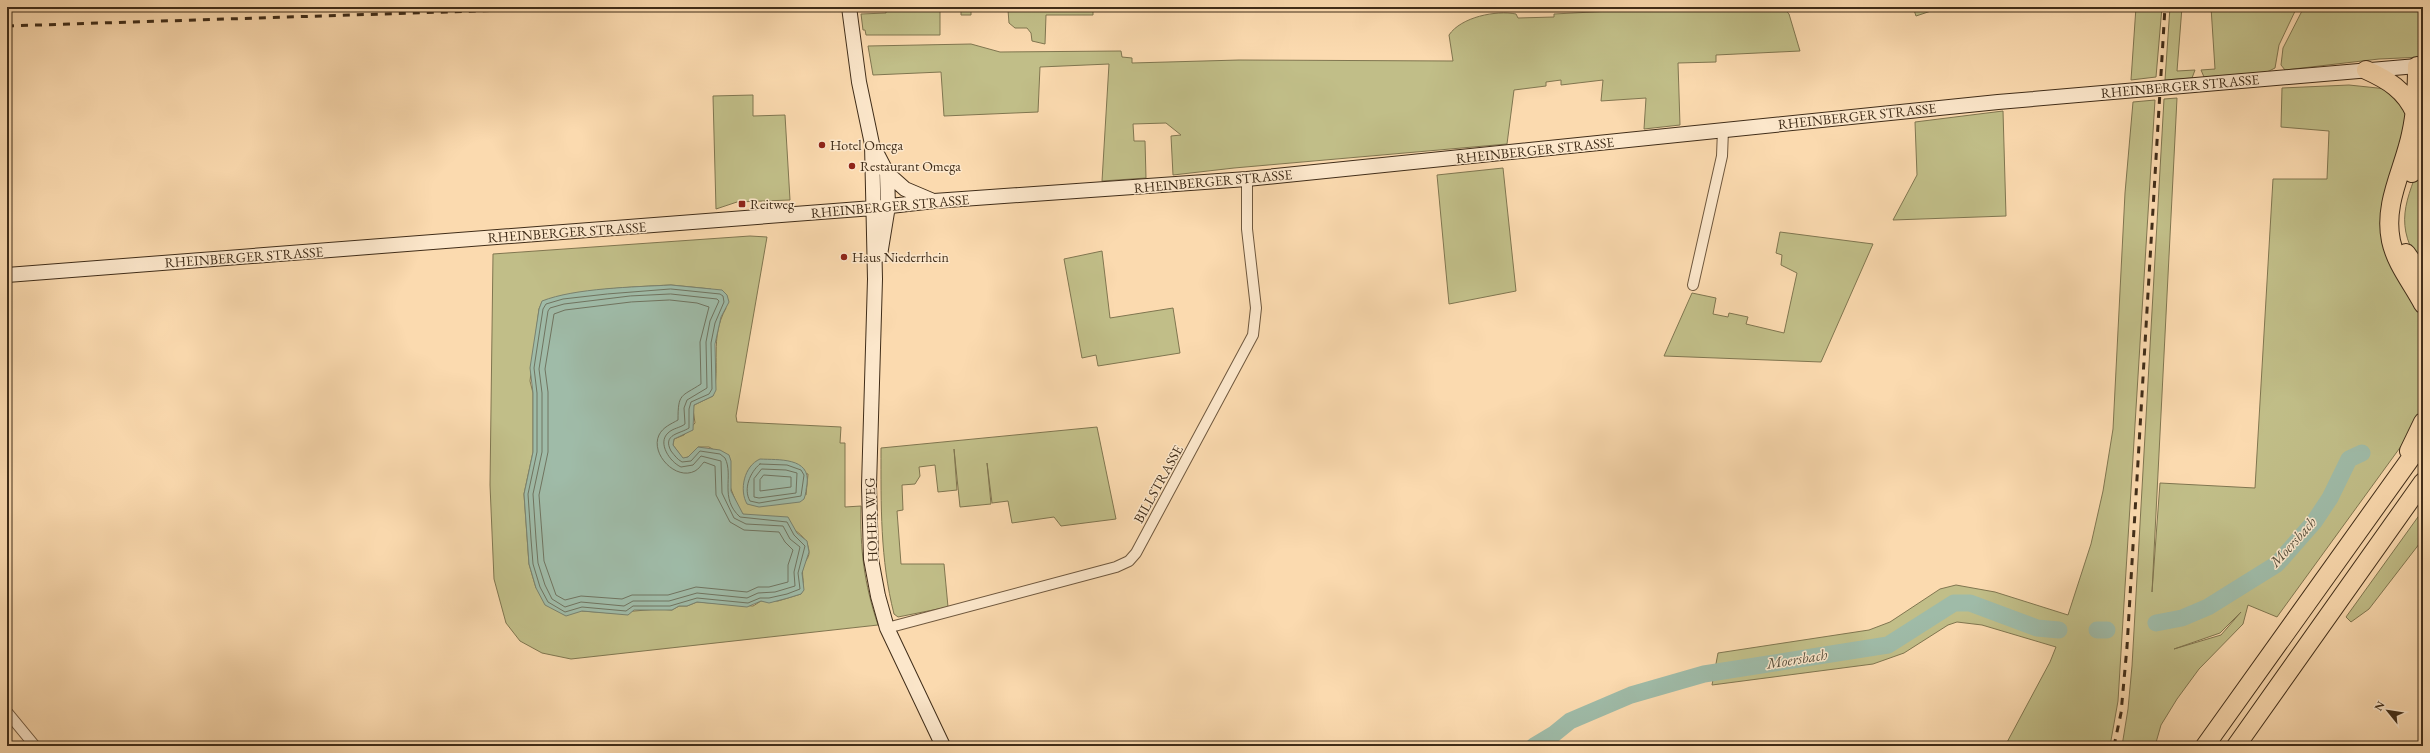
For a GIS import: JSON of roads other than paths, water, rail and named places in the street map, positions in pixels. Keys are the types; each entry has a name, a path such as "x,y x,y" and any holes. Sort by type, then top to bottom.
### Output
{"highway":[{"path":"2417,66 2415,113 2408,146 2392,197 2389,228 2397,256 2423,304"},
{"path":"2366,70 2393,84 2403,93 2415,113"},
{"path":"2423,141 2402,199 2399,220 2401,240 2406,254 2423,277"},
{"path":"2401,471 2423,422"},
{"path":"2205,746 2423,441"},
{"path":"2236,746 2423,482"},
{"path":"2398,517 2423,497"}],"main road":[{"path":"850,7 859,82 872,144 873,208"},
{"name":"RHEINBERGER STRASSE","path":"7,276 873,208 934,201 1247,179 1998,102 2417,66"},
{"path":"872,144 887,174 905,189 934,201"},
{"path":"887,174 888,206"},
{"name":"HOHER WEG","path":"875,279 888,206"},
{"name":"HOHER WEG","path":"873,208 875,279 869,540 874,578 887,628 944,746"}],"street":[{"path":"1693,285 1722,156 1723,130"},
{"name":"BILLSTRASSE","path":"887,628 1116,567 1129,561 1136,553 1254,335 1256,308 1247,229 1247,179"},
{"path":"7,712 35,746"}],"water":[{"path":"671,285 722,290 727,295 729,302 721,317 715,344 716,390 713,396 694,405 693,430 674,439 673,445 683,458 688,457 698,447 720,450 729,455 731,461 731,491 743,514 788,517 797,533 807,541 809,552 802,573 804,590 801,594 788,598 769,603 761,601 747,607 697,602 687,606 679,606 672,610 634,610 628,615 582,611 566,616 545,605 536,588 529,564 524,494 533,452 533,393 530,368 539,309 542,301 571,293 605,289"},
{"path":"760,459 784,460 799,464 807,475 806,493 804,499 800,502 759,507 747,504 743,492 744,479 750,467"}],"waterway":[{"name":"Moersbach","path":"2156,623 2182,618 2208,607 2277,564 2314,522 2330,498 2349,459 2362,453"},
{"name":"Moersbach","path":"1534,746 1554,734 1570,721 1631,695 1704,674 1888,645 1954,603 1970,603 2037,628 2059,630"},
{"name":"Moersbach","path":"2097,630 2107,630"}],"railway":[{"path":"7,26 602,7"},
{"path":"2114,746 2121,713 2127,647 2165,7"}],"place":[{"name":"Hotel Omega","path":"822,145"},
{"name":"Restaurant Omega","path":"852,166"},
{"name":"Reitweg","path":"742,204"},
{"name":"Haus Niederrhein","path":"844,257"}]}
